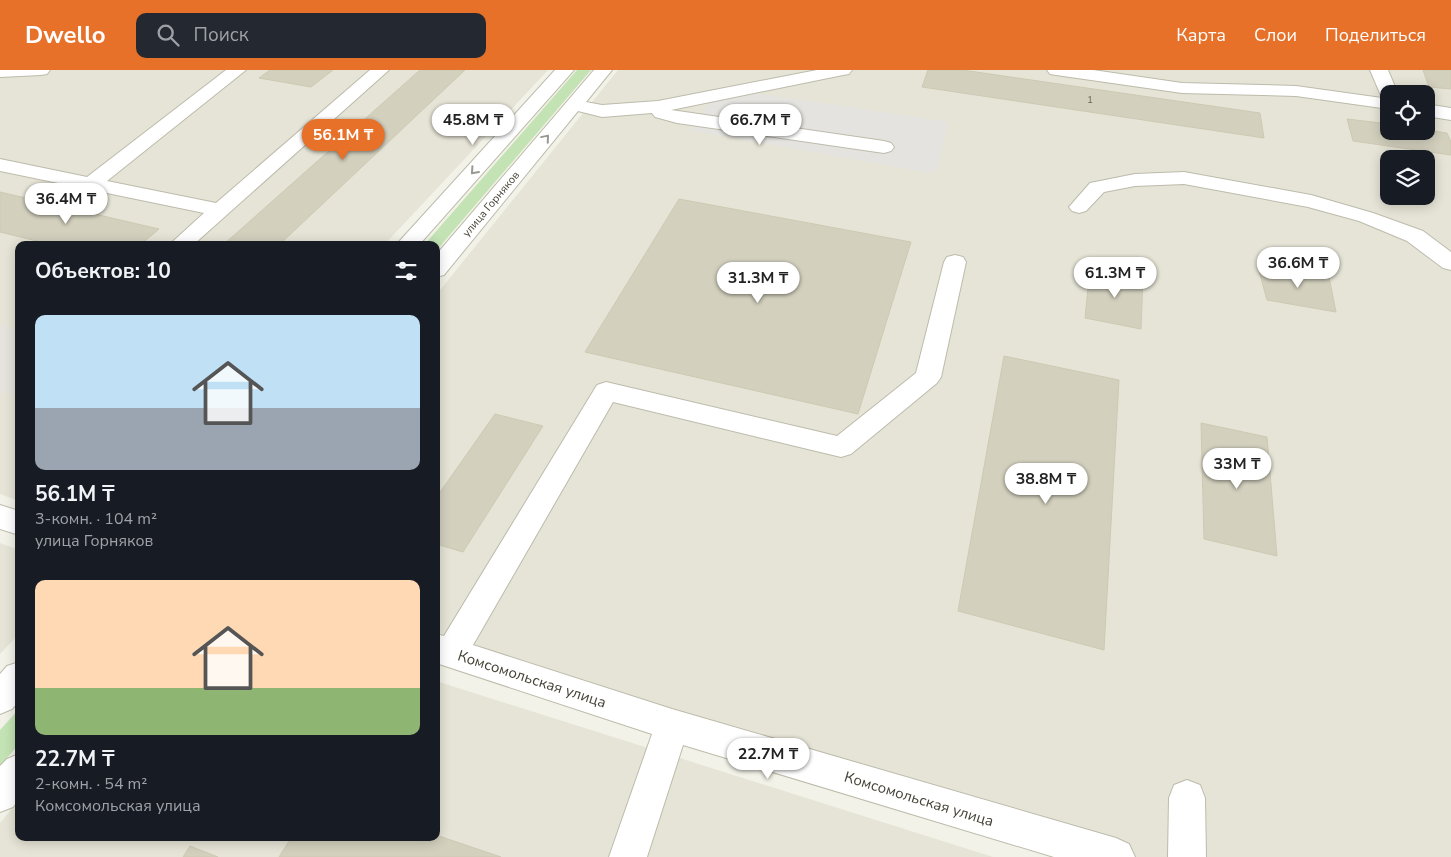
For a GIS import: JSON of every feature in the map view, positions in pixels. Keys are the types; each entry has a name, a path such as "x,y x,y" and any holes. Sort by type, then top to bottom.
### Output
{"street":[{"path":"0,72 41,70"},
{"path":"91,183 237,70"},
{"path":"185,241 380,70"},
{"path":"411,241 565,70"},
{"name":"улица Горняков","path":"440,265 603,70"},
{"path":"574,105 602,112 658,107 843,70"},
{"path":"1056,70 1182,88 1296,91 1380,103"},
{"path":"1379,70 1385,85"},
{"path":"658,107 662,113 677,117 884,147"},
{"path":"1435,111 1451,114"},
{"path":"0,165 221,210"},
{"path":"1079,207 1098,187 1135,180 1184,178 1311,201 1366,216 1415,236 1451,263"},
{"path":"444,650 606,391 841,447 928,377 955,262"},
{"path":"0,517 15,522"},
{"name":"Комсомольская улица","path":"444,650 672,725 1095,854"},
{"path":"0,698 15,681"},
{"path":"628,857 672,725"},
{"path":"0,794 15,776"},
{"path":"1187,798 1187,857"}],"shaded area":[{"path":"0,70 548,70 388,241 15,241 15,500 0,494"},
{"path":"618,70 1451,70 1451,857 1131,857 440,633 440,290"},
{"path":"754,93 949,122 935,174 689,130 712,100"},
{"path":"0,325 15,329 15,396 0,392"},
{"path":"0,543 15,549 15,638 0,654"},
{"path":"440,682 993,857 0,857 0,823 15,805 15,841 440,841"}],"green space":[{"path":"577,70 591,70 440,246 440,241 427,241"},
{"path":"15,713 15,749 0,766 0,730"}],"building":[{"path":"270,70 333,70 311,87 259,78"},
{"path":"420,70 465,70 283,241 228,241"},
{"path":"928,70 962,70 1260,113 1264,138 922,87"},
{"path":"1423,70 1451,70 1451,89 1428,85"},
{"path":"1347,119 1380,123 1380,140 1435,140 1435,131 1447,133 1451,142 1451,155 1435,153 1435,150 1416,150 1353,141"},
{"path":"0,192 159,229 145,241 37,241 0,232"},
{"path":"679,199 911,242 858,414 585,352"},
{"path":"1258,267 1329,277 1336,312 1267,300"},
{"path":"1090,269 1143,279 1141,329 1085,318"},
{"path":"1004,356 1119,380 1104,650 958,611"},
{"path":"495,414 543,426 463,552 440,545 440,492"},
{"path":"1201,423 1267,437 1277,556 1204,539"},
{"path":"440,836 501,857 279,857 289,841 440,841"},
{"path":"190,846 218,857 183,857"}]}
